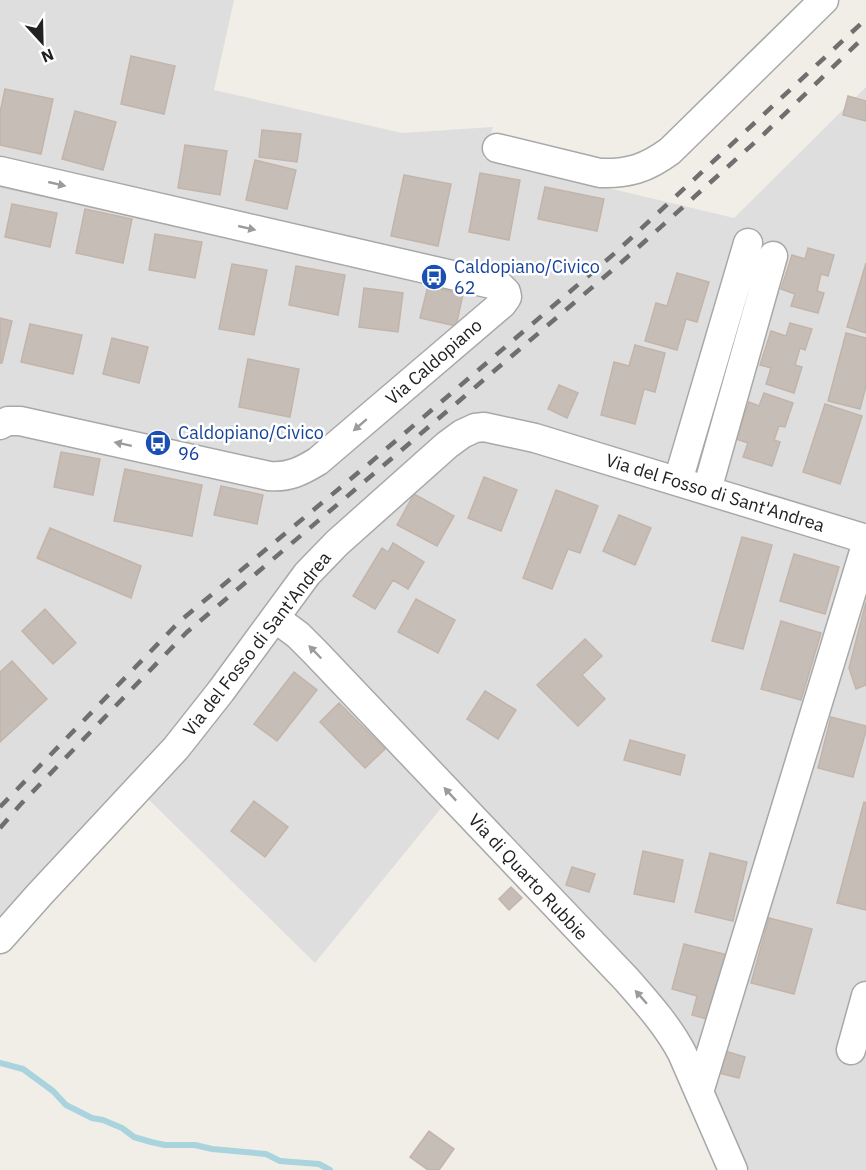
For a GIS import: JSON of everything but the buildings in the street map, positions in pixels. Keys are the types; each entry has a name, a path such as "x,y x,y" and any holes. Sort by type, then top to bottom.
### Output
{"street":[{"path":"497,148 600,173 617,174 646,166 670,151 824,0"},
{"name":"Via Caldopiano","path":"0,171 500,285 507,297 502,304 318,462 288,476 269,476 20,421 8,421 0,425"},
{"path":"678,482 760,250 707,490"},
{"name":"Via del Fosso di Sant'Andrea","path":"0,939 176,747 221,691 307,574 337,543 462,434 475,428 489,427 517,433 866,539"},
{"path":"699,1092 866,545"},
{"name":"Via di Quarto Rubbie","path":"275,618 298,635 315,652 627,980 672,1035 733,1170"},
{"path":"851,1050 866,996"}],"shaded area":[{"path":"0,0 234,0 214,90 402,133 493,127 483,158 734,218 866,87 866,1170 733,1170 682,1053 451,796 315,963 138,789 0,939"}],"waterway":[{"path":"0,1063 23,1069 53,1091 66,1105 92,1118 122,1128 134,1137 165,1145 195,1145 212,1149 266,1154 280,1161 319,1164 330,1170"}],"railway":[{"path":"0,807 180,621 371,462 615,253 866,19"},
{"path":"0,828 187,632 623,261 763,135 866,35"}],"place":[{"name":"Caldopiano/Civico 62","path":"434,277"},
{"name":"Caldopiano/Civico 96","path":"158,443"}]}
